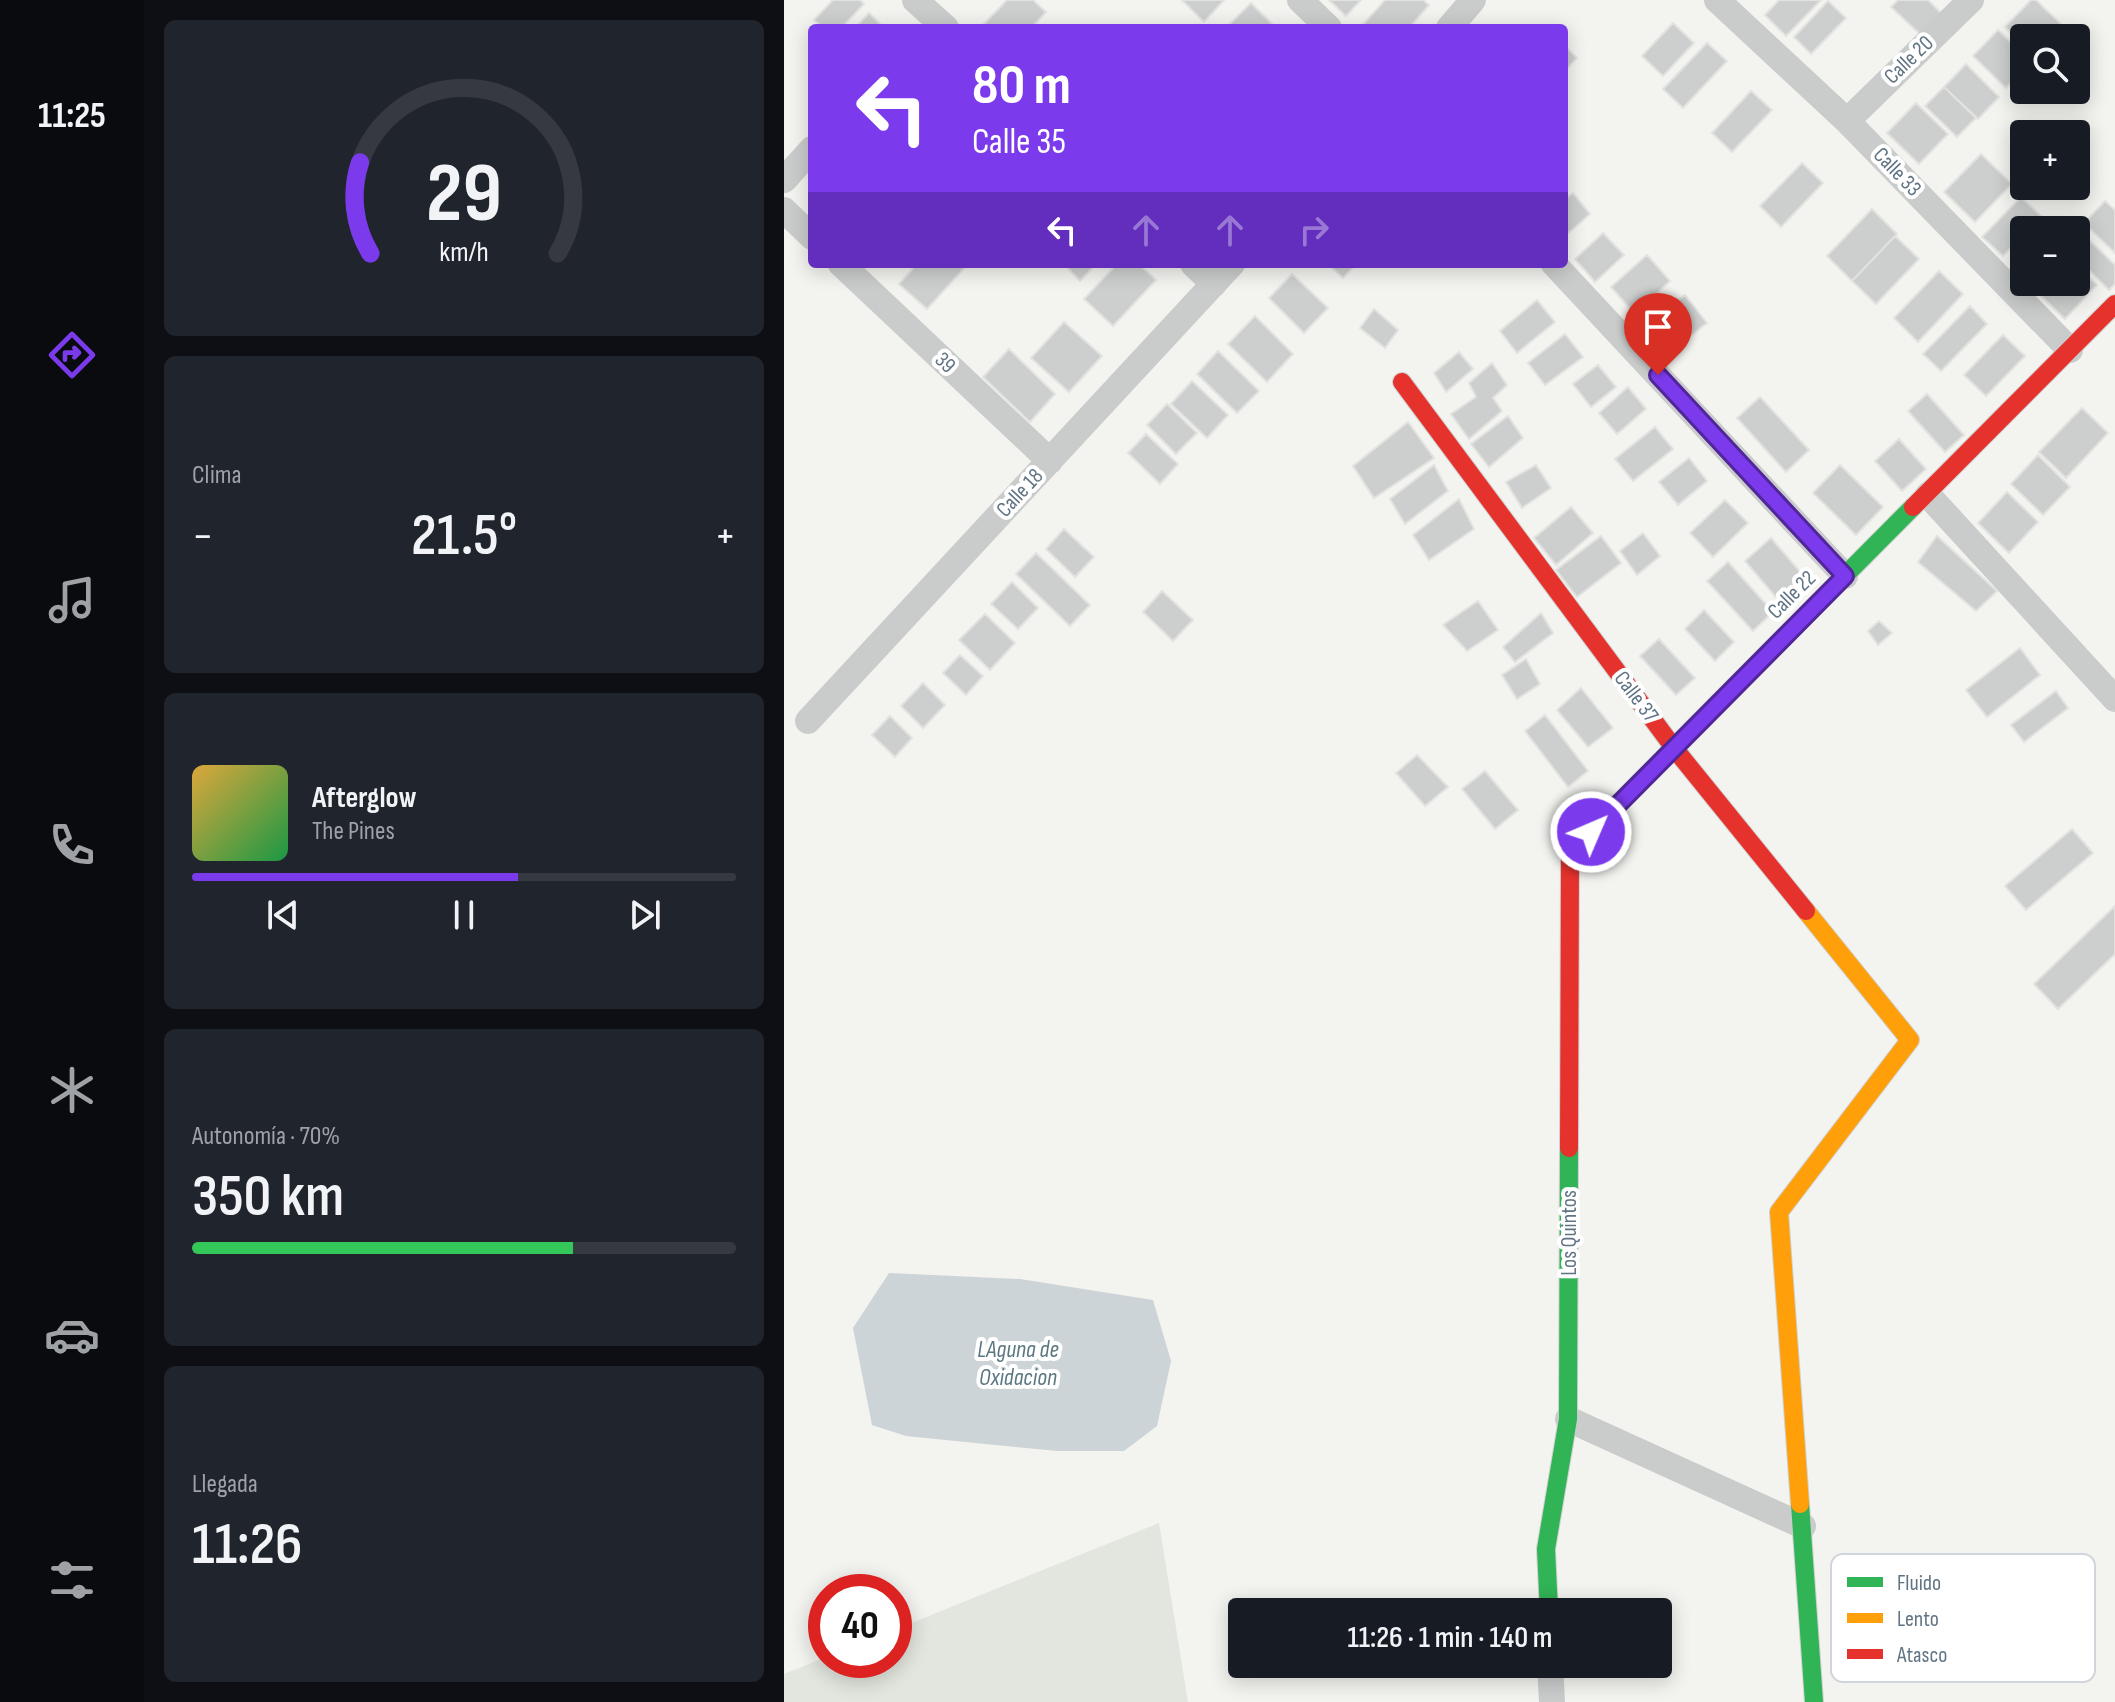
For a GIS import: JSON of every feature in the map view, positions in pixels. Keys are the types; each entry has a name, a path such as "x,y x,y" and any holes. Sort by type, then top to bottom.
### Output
{"street":[{"path":"1300,0 1325,24"},
{"path":"1452,24 1473,0"},
{"name":"Calle 33","path":"1717,0 1847,121 2070,350"},
{"name":"Calle 20","path":"1847,121 1971,0"},
{"path":"784,180 808,153"},
{"path":"784,210 808,233"},
{"name":"39","path":"845,268 1050,461"},
{"path":"1197,268 1214,284"},
{"name":"Calle 18","path":"808,721 1228,268"},
{"path":"1558,268 1845,576"},
{"name":"Calle 22","path":"1570,852 2115,304"},
{"name":"Calle 37","path":"1402,382 1674,748 1910,1040 1779,1212 1803,1526"},
{"path":"1928,495 2115,699"},
{"name":"Los Quintos","path":"1548,1598 1546,1549 1568,1419 1570,852"},
{"path":"1568,1419 1803,1526 1814,1702"},
{"path":"1551,1678 1552,1702"}],"shaded area":[{"path":"1159,1523 1188,1702 784,1702 784,1674 808,1664 808,1678 912,1678 912,1623"}],"water":[{"name":"LAguna de Oxidacion","path":"889,1273 1020,1279 1153,1300 1171,1361 1157,1426 1124,1451 1057,1451 906,1436 872,1425 853,1328"}],"building":[{"path":"833,0 860,0 864,4 845,24 818,24 814,20"},
{"path":"1007,0 1033,0 1046,12 1035,24 984,24"},
{"path":"1182,0 1224,0 1204,22"},
{"path":"1329,0 1361,0 1346,16"},
{"path":"1385,0 1423,0 1429,5 1412,24 1364,24"},
{"path":"1779,0 1821,0 1786,36 1765,15"},
{"path":"1898,0 1928,0 1941,13 1921,35 1891,7"},
{"path":"2031,0 2036,0 2061,24 2010,24 2010,32 2005,27"},
{"path":"1828,1 1846,18 1811,54 1794,37"},
{"path":"1251,3 1272,24 1230,24"},
{"path":"869,13 880,24 859,24"},
{"path":"1673,23 1694,43 1663,76 1642,56"},
{"path":"1998,30 2010,42 2010,84 2006,88 1973,56"},
{"path":"1707,43 1727,61 1683,108 1663,89"},
{"path":"1568,49 1577,58 1568,68"},
{"path":"1966,64 1999,97 1978,119 1944,87"},
{"path":"1944,87 1976,118 1957,137 1925,106"},
{"path":"1751,91 1772,110 1732,152 1712,133"},
{"path":"1916,103 1948,134 1919,164 1887,133"},
{"path":"1981,154 2010,182 2010,186 1975,222 1944,192"},
{"path":"1802,163 1823,183 1781,227 1760,206"},
{"path":"1573,193 1590,214 1568,233 1568,197"},
{"path":"2018,200 2024,200 2041,216 2010,216 2010,249 2003,256 1982,237"},
{"path":"2105,201 2115,210 2115,253 2090,229 2090,217"},
{"path":"1872,209 1897,234 1852,281 1827,256"},
{"path":"1603,233 1624,255 1595,282 1575,259"},
{"path":"1895,236 1919,259 1876,304 1852,281"},
{"path":"2090,241 2115,265 2115,284 2109,290 2090,271"},
{"path":"1647,255 1670,281 1635,314 1611,287"},
{"path":"913,268 964,268 927,309 899,284"},
{"path":"1068,268 1092,268 1080,281"},
{"path":"1113,268 1143,268 1156,280 1113,326 1084,299"},
{"path":"1332,268 1352,268 1343,278"},
{"path":"1939,271 1963,294 1918,342 1894,318"},
{"path":"1292,274 1328,308 1304,333 1269,298"},
{"path":"2090,278 2097,285 2090,292"},
{"path":"1685,295 1707,323 1668,353 1646,325"},
{"path":"2041,296 2087,296 2065,319"},
{"path":"1537,300 1555,322 1517,353 1500,331"},
{"path":"1970,306 1987,324 1941,371 1923,354"},
{"path":"1374,309 1398,330 1385,348 1360,328"},
{"path":"1255,316 1293,354 1267,382 1228,344"},
{"path":"1064,322 1102,356 1069,392 1031,358"},
{"path":"1565,334 1583,357 1545,385 1528,363"},
{"path":"2003,335 2025,356 1986,396 1964,375"},
{"path":"1009,349 1055,394 1030,422 983,377"},
{"path":"1218,351 1259,391 1237,413 1197,374"},
{"path":"1459,352 1473,369 1446,392 1434,373"},
{"path":"1492,363 1507,385 1493,398 1502,411 1469,439 1451,414 1476,397 1469,383"},
{"path":"1598,365 1616,387 1591,407 1573,384"},
{"path":"1192,381 1228,415 1207,438 1171,404"},
{"path":"1628,387 1646,409 1617,434 1599,413"},
{"path":"1927,394 1964,435 1945,452 1908,411"},
{"path":"1760,397 1809,450 1786,472 1737,418"},
{"path":"1167,404 1197,433 1176,454 1147,425"},
{"path":"2082,408 2108,433 2066,478 2039,452"},
{"path":"1508,416 1523,438 1489,467 1471,444"},
{"path":"1408,422 1434,458 1374,498 1353,466"},
{"path":"1655,427 1673,449 1633,481 1615,459"},
{"path":"1146,434 1178,464 1160,484 1128,453"},
{"path":"1899,439 1926,469 1902,491 1875,461"},
{"path":"2038,455 2070,487 2043,515 2011,484"},
{"path":"1689,458 1707,481 1678,505 1659,482"},
{"path":"1434,465 1448,491 1405,524 1390,499"},
{"path":"1536,465 1551,488 1522,508 1506,482"},
{"path":"1840,465 1883,507 1856,535 1813,493"},
{"path":"2007,492 2038,522 2009,553 1978,523"},
{"path":"1459,499 1474,529 1429,560 1413,535"},
{"path":"1725,500 1748,523 1713,557 1690,533"},
{"path":"1571,507 1593,533 1556,565 1534,538"},
{"path":"1064,529 1094,557 1075,577 1046,549"},
{"path":"1643,533 1660,556 1637,575 1620,551"},
{"path":"1601,536 1621,563 1577,597 1556,570"},
{"path":"1937,536 1997,591 1976,611 1918,562"},
{"path":"1771,538 1808,581 1782,604 1745,561"},
{"path":"1036,553 1090,605 1070,626 1016,574"},
{"path":"1728,562 1773,612 1753,631 1707,581"},
{"path":"1012,582 1038,608 1018,629 991,604"},
{"path":"1162,591 1193,620 1173,641 1143,612"},
{"path":"1478,601 1498,630 1467,651 1443,625"},
{"path":"1704,610 1734,642 1715,661 1685,629"},
{"path":"1541,613 1553,633 1515,662 1503,647"},
{"path":"985,614 1015,643 990,670 959,640"},
{"path":"1879,621 1892,633 1878,645 1868,631"},
{"path":"1659,639 1695,678 1676,695 1640,656"},
{"path":"2020,648 2040,675 1987,717 1966,690"},
{"path":"960,655 983,676 966,695 943,673"},
{"path":"1526,659 1540,684 1517,699 1502,675"},
{"path":"923,683 945,705 923,728 901,706"},
{"path":"1581,688 1613,728 1588,747 1557,710"},
{"path":"2056,691 2068,708 2024,742 2011,725"},
{"path":"1545,715 1588,771 1568,787 1525,731"},
{"path":"890,716 912,738 895,757 872,735"},
{"path":"1417,755 1448,787 1425,806 1396,773"},
{"path":"1485,771 1518,810 1495,829 1462,789"},
{"path":"2072,829 2093,853 2026,910 2005,886"},
{"path":"2115,906 2115,954 2058,1009 2034,984"}],"traffic: fast":[{"path":"1580,842 1913,507"},
{"path":"1548,1598 1546,1549 1568,1419 1569,1148"},
{"path":"1800,1504 1814,1702"}],"traffic: slow":[{"path":"1800,1504 1779,1212 1910,1040 1806,911"}],"traffic: jam":[{"path":"1913,507 2115,304"},
{"path":"1402,382 1674,748 1806,911"},
{"path":"1569,1148 1570,852 1580,842"}],"route":[{"path":"1591,832 1845,576 1658,375"}]}
